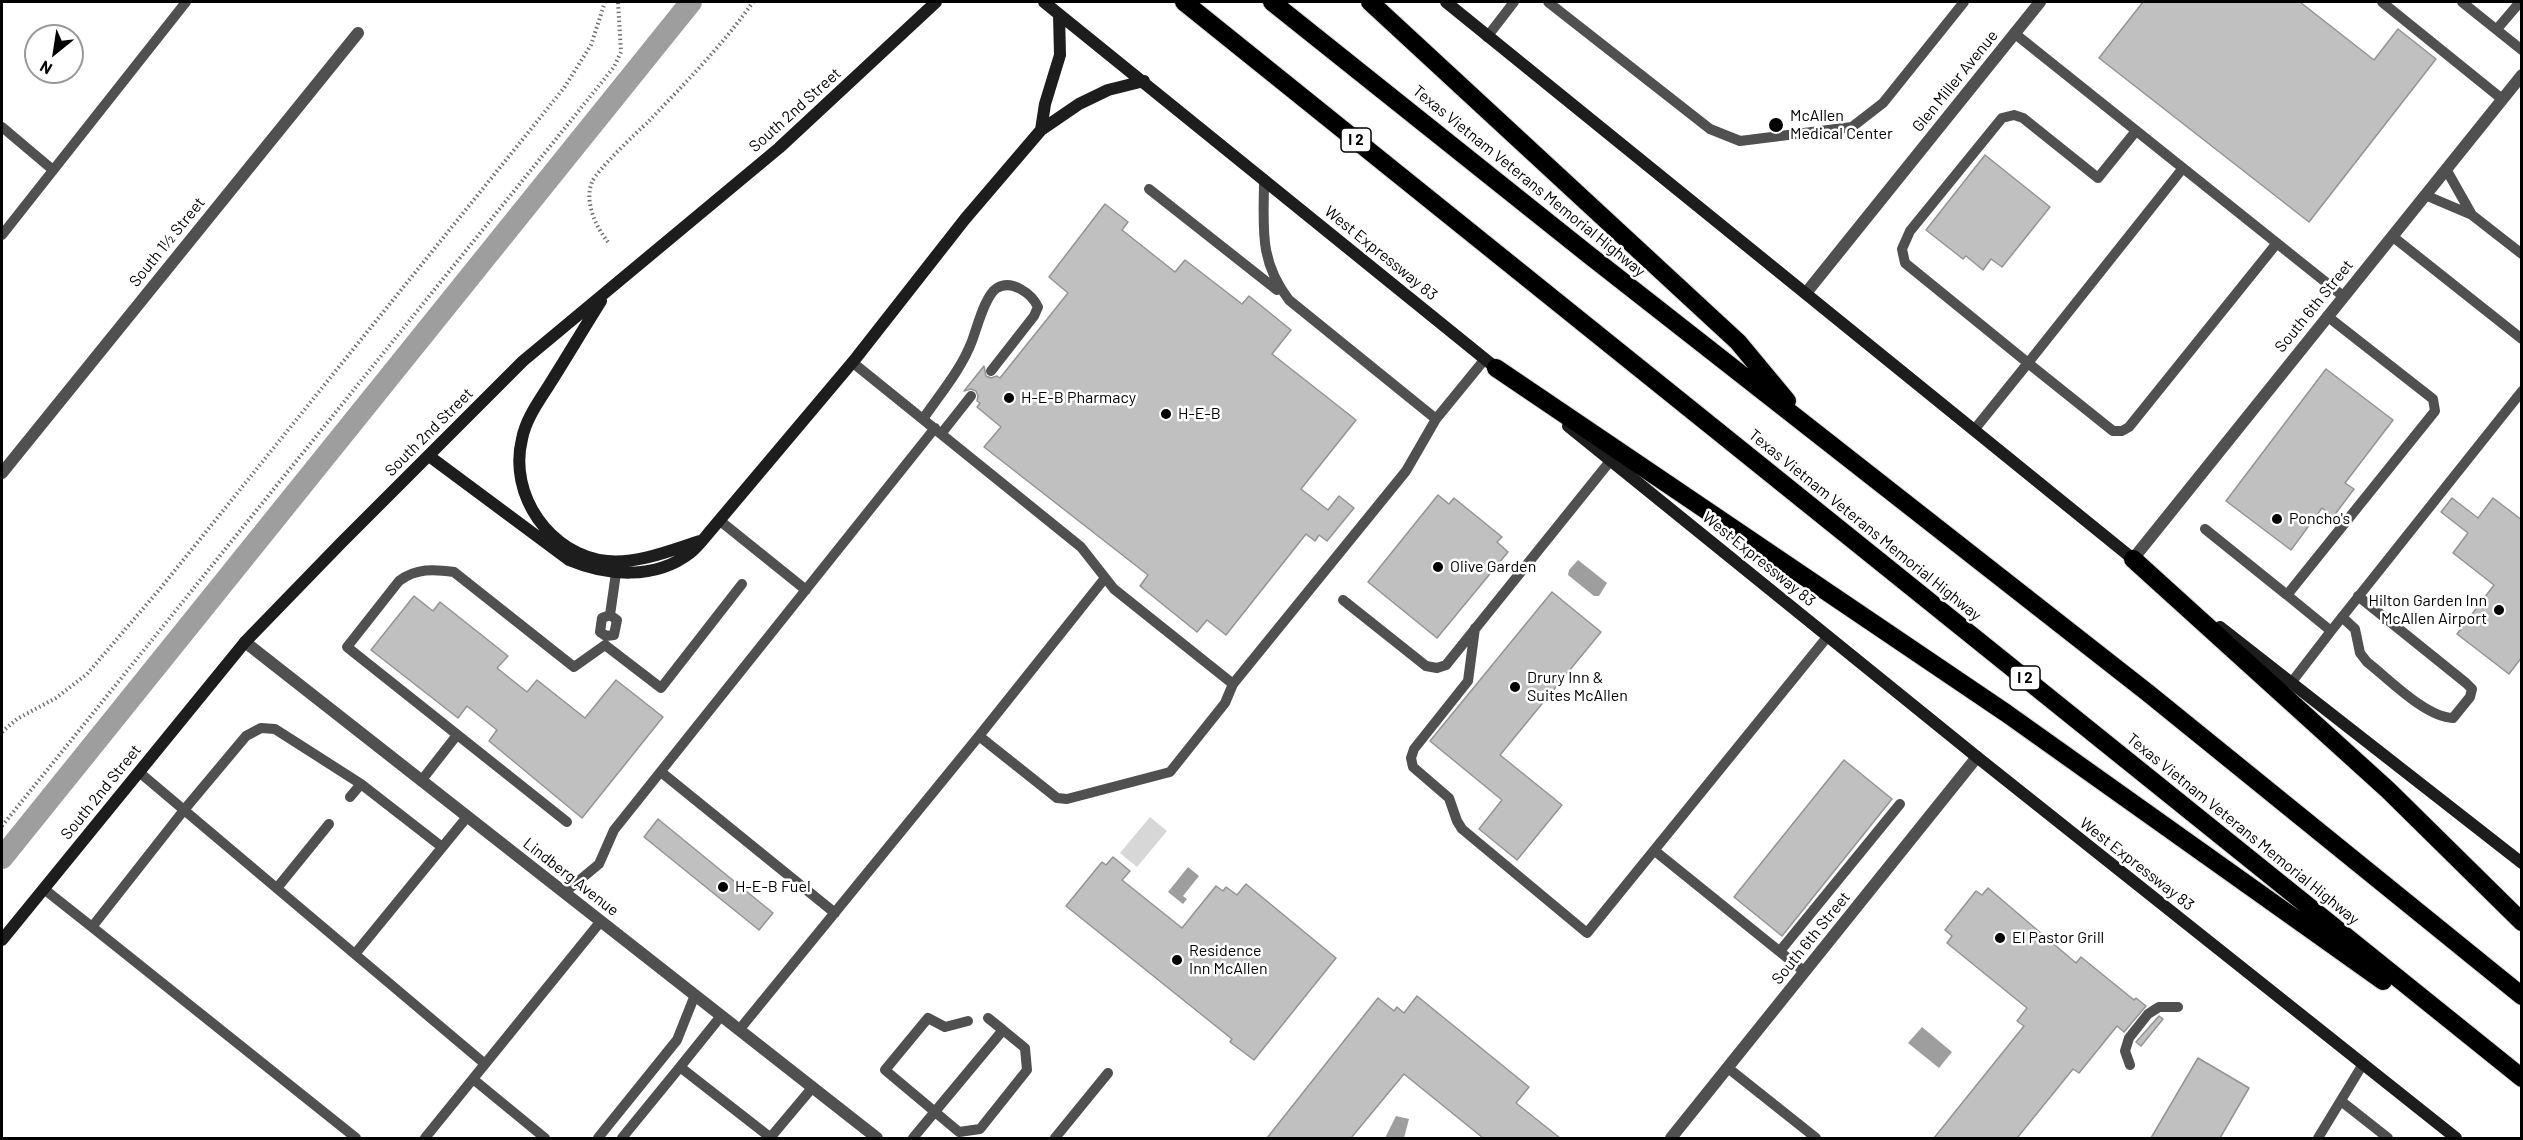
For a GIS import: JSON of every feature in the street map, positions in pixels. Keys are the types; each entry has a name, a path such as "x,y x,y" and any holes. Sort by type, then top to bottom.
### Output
{"highway":[{"name":"Texas Vietnam Veterans Memorial Highway","path":"1184,2 2522,1080"},
{"name":"Texas Vietnam Veterans Memorial Highway","path":"1272,2 2148,693 2522,996"},
{"path":"1370,2 1738,342 1809,427"},
{"path":"1491,363 2006,713 2522,1080"},
{"path":"2133,559 2388,790 2522,922"}],"main road":[{"name":"West Expressway 83","path":"1044,2 1977,758 2456,1138"},
{"path":"1446,2 2133,559 2522,863"},
{"name":"South 2nd Street","path":"2,940 245,642 522,361 779,148 932,5"},
{"path":"1041,130 1045,104 1060,56 1059,14"},
{"path":"429,456 569,560 587,567 616,573 650,570 672,564 691,552 702,541 852,362 965,219 1041,130 1079,104 1108,90 1144,81"},
{"path":"605,294 528,421 519,456 524,492 531,509 552,536 565,546 594,559 610,562 650,557 702,541"}],"street":[{"name":"Glen Miller Avenue","path":"1806,293 2040,2"},
{"name":"South 1½ Street","path":"2,473 358,33"},
{"name":"South 6th Street","path":"2133,559 2522,75"},
{"name":"Lindberg Avenue","path":"245,642 877,1138"},
{"name":"South 6th Street","path":"1671,1138 1977,758"}],"lane":[{"path":"2,235 186,2"},
{"path":"1487,37 1514,2"},
{"path":"1548,2 1710,129 1740,141 1852,127 1883,103 1964,2"},
{"path":"2382,2 2502,99"},
{"path":"2462,2 2522,50"},
{"path":"2497,30 2520,2"},
{"path":"2014,33 2343,296"},
{"path":"2136,131 2098,178 2023,118 2014,115 2002,118 1910,231 1902,249 1905,263 2113,431 2122,431 2129,427 2277,243"},
{"path":"2,127 53,170"},
{"path":"1974,430 2183,168"},
{"path":"2446,169 2472,215"},
{"path":"1264,179 1264,233 1268,264 1276,283 1289,300"},
{"path":"1149,189 1436,419"},
{"path":"2425,195 2472,215 2522,254"},
{"path":"2392,236 2522,339"},
{"path":"922,418 962,362 987,300 995,289 1005,285 1020,289 1033,297 1038,307 1034,316 991,371"},
{"path":"2287,596 2435,411 2433,399 2328,316"},
{"path":"852,362 1081,548 1114,588 1233,684"},
{"path":"979,736 1057,798 1066,799 1170,772 1225,703 1233,684 1406,471 1436,419 1491,363"},
{"path":"2291,683 2522,391"},
{"path":"564,893 599,864 614,830 806,590 938,431 971,396"},
{"path":"1342,600 1426,666 1437,668 1446,665 1611,460"},
{"path":"719,520 806,590"},
{"path":"2205,529 2331,631"},
{"path":"567,822 347,647 399,581 408,574 438,570 454,572 574,667 614,635 617,620 610,615 616,573"},
{"path":"739,1030 1105,578"},
{"path":"605,641 660,687 742,584"},
{"path":"2342,616 2355,629 2360,653 2367,662 2429,712 2444,718 2453,718 2470,697 2472,689 2358,596"},
{"path":"1476,628 1468,681 1414,749 1413,767 1449,798 1462,829 1587,933 1828,636"},
{"path":"92,927 184,810 246,736 261,728 275,729 361,784 442,847"},
{"path":"421,780 457,735"},
{"path":"139,772 485,1064"},
{"path":"661,772 835,913"},
{"path":"350,797 361,784"},
{"path":"1780,951 1900,804"},
{"path":"356,954 467,817"},
{"path":"277,888 329,824"},
{"path":"1655,850 1805,972"},
{"path":"44,889 356,1138"},
{"path":"425,1138 601,921"},
{"path":"598,1138 677,1040 695,995"},
{"path":"2130,1065 2125,1051 2129,1038 2148,1014 2159,1007 2178,1006"},
{"path":"622,1138 721,1016"},
{"path":"969,1021 958,1026 945,1027 928,1018 885,1070 959,1132 980,1129 1027,1070 1025,1047 988,1017"},
{"path":"913,1138 1003,1029"},
{"path":"2318,1138 2363,1064"},
{"path":"680,1067 770,1138 812,1088"},
{"path":"1728,1068 1816,1138"},
{"path":"1055,1138 1108,1073"},
{"path":"473,1079 545,1138"},
{"path":"2341,1101 2388,1138"}],"path":[{"path":"2,732 17,719 56,698 87,674 159,590 564,88 591,45 605,2"},
{"path":"2,826 614,67 621,52 618,2"},
{"path":"608,242 600,231 590,207 592,182 730,35 753,2"}],"shaded area":[{"path":"1578,560 1607,583 1599,596 1594,596 1568,575 1569,570"},
{"path":"1150,817 1167,831 1137,867 1120,853"},
{"path":"1188,867 1199,876 1183,896 1187,899 1183,904 1168,892"},
{"path":"1922,1027 1952,1052 1939,1068 1908,1043"},
{"path":"1396,1116 1409,1119 1404,1138 1385,1138"}],"building":[{"path":"2143,2 2300,2 2374,60 2398,29 2436,59 2309,222 2099,58"},
{"path":"1985,155 2050,207 2002,267 1991,259 1983,270 1966,256 1963,259 1926,230"},
{"name":"H-E-B","path":"1105,204 1128,222 1122,230 1175,272 1185,260 1242,304 1249,296 1291,330 1272,354 1356,420 1301,489 1328,510 1339,496 1354,508 1327,541 1319,535 1315,541 1306,534 1226,635 1207,620 1197,632 1140,586 1148,575 984,447 1001,427 977,407 980,403 977,401 976,391 971,389 964,391 984,366 986,376 1000,378 1068,293 1049,277"},
{"path":"2326,369 2393,420 2345,483 2354,489 2333,517 2322,508 2291,550 2226,501"},
{"name":"Olive Garden","path":"1438,495 1449,504 1454,498 1502,537 1497,542 1508,552 1437,638 1368,582"},
{"name":"Hilton Garden Inn McAllen Airport","path":"2452,498 2478,518 2493,498 2522,520 2522,657 2509,674 2457,634 2494,585 2453,553 2468,533 2441,512"},
{"name":"Drury Inn & Suites McAllen","path":"1552,592 1601,632 1500,755 1562,805 1517,860 1479,829 1502,800 1430,741"},
{"path":"414,596 433,611 440,602 508,656 497,668 527,692 537,680 585,718 616,680 663,717 582,818 489,741 497,730 467,706 458,718 371,650"},
{"path":"1844,760 1892,799 1782,936 1734,897"},
{"name":"H-E-B Fuel","path":"658,819 773,913 759,930 644,837"},
{"name":"Residence Inn McAllen","path":"1113,857 1130,871 1122,880 1182,928 1216,886 1223,891 1226,887 1237,895 1246,884 1336,958 1254,1060 1230,1042 1232,1039 1066,906 1102,862 1106,865"},
{"path":"1988,888 2076,963 2081,957 2134,1000 2136,998 2146,1006 2124,1032 2117,1026 2079,1073 2073,1069 2017,1138 1934,1138 2024,1026 2017,1021 2027,1008 1947,943 1952,936 1945,930 1976,891 1982,895"},
{"path":"1417,996 1529,1087 1516,1103 1560,1138 1483,1138 1404,1074 1351,1138 1267,1138 1378,998 1394,1011 1397,1007 1404,1013"},
{"path":"2159,1016 2163,1019 2141,1046 2136,1042"},
{"path":"2198,1058 2249,1088 2220,1138 2151,1138"}],"waterway":[{"path":"2,858 691,2"}],"place":[{"name":"McAllen Medical Center","path":"1776,125"},
{"name":"H-E-B Pharmacy","path":"1009,398"},
{"name":"H-E-B","path":"1166,414"},
{"name":"Poncho's","path":"2277,519"},
{"name":"Olive Garden","path":"1438,567"},
{"name":"Hilton Garden Inn McAllen Airport","path":"2499,610"},
{"name":"Drury Inn & Suites McAllen","path":"1515,687"},
{"name":"H-E-B Fuel","path":"723,887"},
{"name":"El Pastor Grill","path":"2000,938"},
{"name":"Residence Inn McAllen","path":"1177,960"}]}
